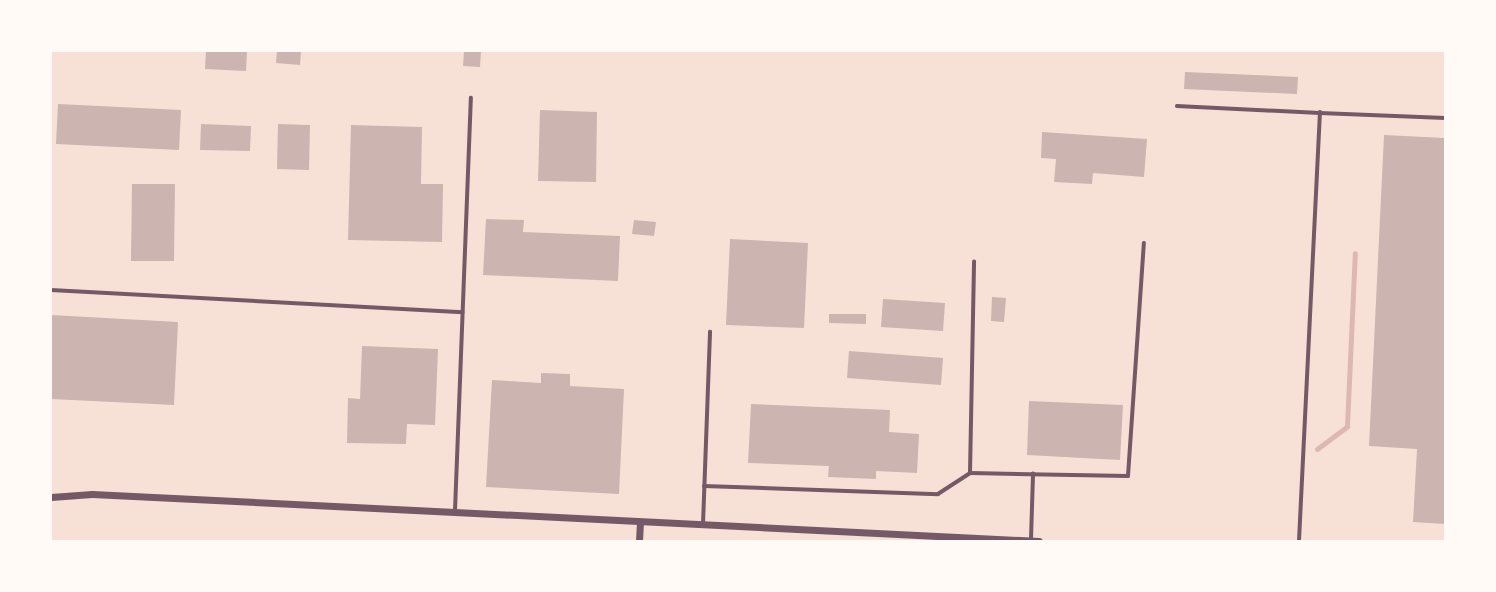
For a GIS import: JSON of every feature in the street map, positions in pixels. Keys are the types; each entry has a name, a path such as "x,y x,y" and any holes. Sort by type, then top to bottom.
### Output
{"street":[{"path":"51,497 92,494 1039,541"},
{"path":"639,541 640,522"}],"lane":[{"path":"455,512 471,98"},
{"path":"1177,106 1445,118"},
{"path":"1299,541 1321,113"},
{"path":"704,486 938,494 970,473 1128,476 1144,244"},
{"path":"970,473 974,262"},
{"path":"51,290 462,312"},
{"path":"704,524 710,332"},
{"path":"1031,541 1032,474"}],"building":[{"path":"206,51 247,51 246,71 205,69"},
{"path":"277,51 301,51 300,65 276,63"},
{"path":"464,51 481,51 480,67 463,66"},
{"path":"1185,72 1298,77 1297,94 1184,89"},
{"path":"58,104 181,110 179,150 56,144"},
{"path":"540,110 597,112 596,182 538,181"},
{"path":"201,124 251,126 250,151 200,150"},
{"path":"278,124 310,125 309,170 277,169"},
{"path":"351,125 422,127 421,184 443,184 442,242 348,240"},
{"path":"1042,132 1147,139 1144,177 1093,173 1092,184 1054,182 1056,159 1041,158"},
{"path":"1384,135 1445,138 1445,524 1413,522 1417,449 1369,446"},
{"path":"132,184 175,184 174,261 131,261"},
{"path":"486,219 524,220 523,232 620,236 618,281 483,275"},
{"path":"634,220 656,222 654,236 632,234"},
{"path":"730,239 808,243 804,328 726,325"},
{"path":"992,297 1006,298 1004,322 991,321"},
{"path":"883,299 945,303 943,331 881,327"},
{"path":"829,314 866,314 866,324 829,323"},
{"path":"51,315 178,322 174,405 51,399"},
{"path":"362,346 438,349 435,425 407,424 406,444 347,443 348,398 360,399"},
{"path":"849,351 943,358 941,385 847,378"},
{"path":"541,373 570,374 570,386 624,389 619,494 486,487 492,380 541,383"},
{"path":"1029,401 1123,405 1120,460 1027,455"},
{"path":"751,404 890,410 889,432 919,434 917,473 876,471 876,479 828,477 829,466 748,463"}],"waterway":[{"path":"1317,449 1347,426 1355,253"}]}
